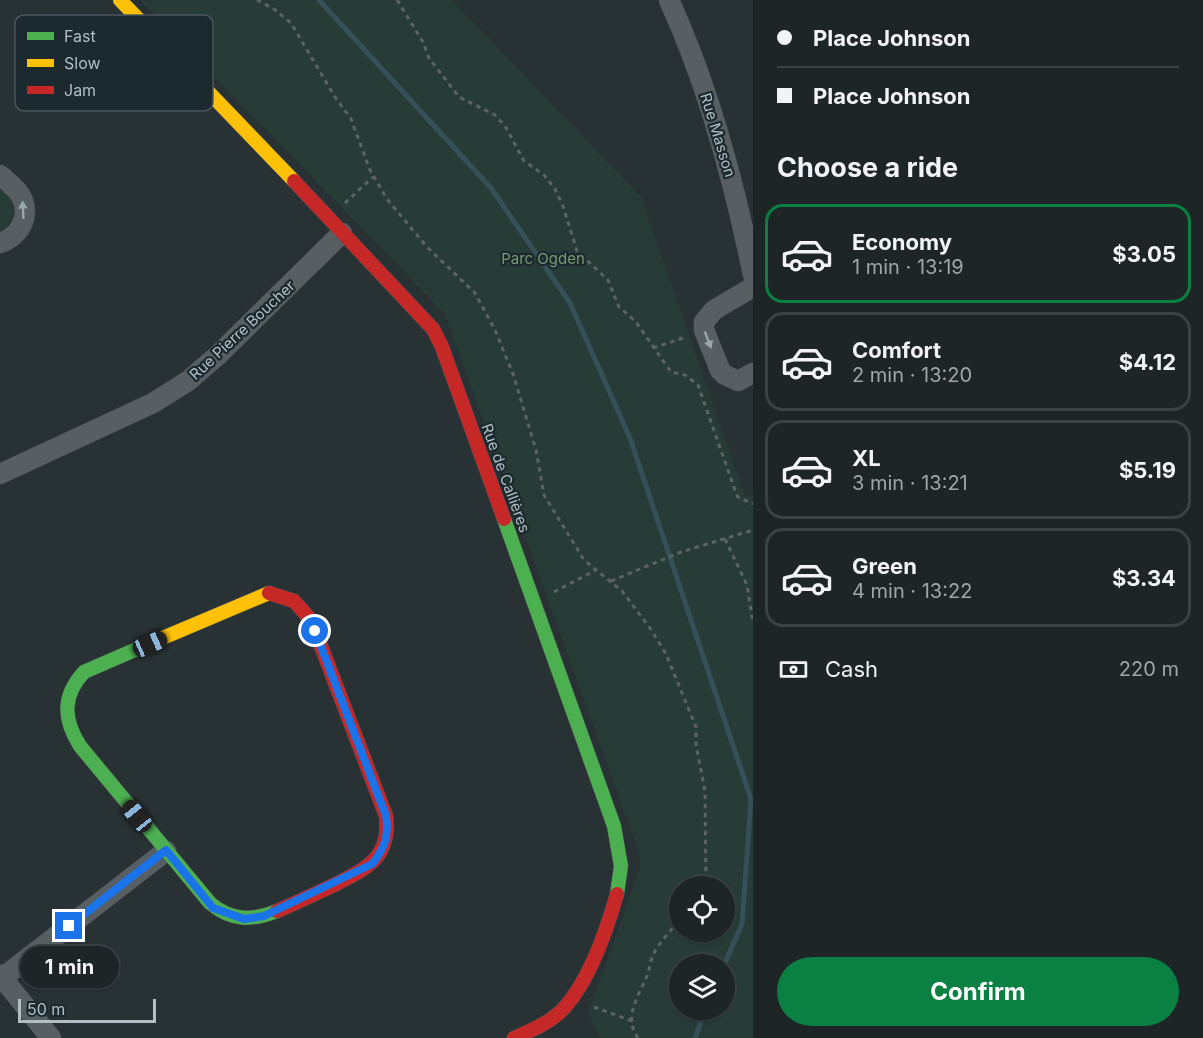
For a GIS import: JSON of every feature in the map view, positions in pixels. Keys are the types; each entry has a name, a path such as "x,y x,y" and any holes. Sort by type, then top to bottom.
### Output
{"street":[{"name":"Rue de Callières","path":"120,0 134,15"},
{"name":"Rue Masson","path":"669,0 711,110 741,216 753,274"},
{"name":"Rue de Callières","path":"213,98 424,318 439,339 612,819 621,863 618,889 587,973 573,997 548,1021 514,1038"},
{"path":"0,175 18,192 25,211 19,231 0,243"},
{"name":"Rue Pierre Boucher","path":"0,474 153,403 188,381 218,355 335,226"},
{"path":"753,287 708,315 704,322 704,330 720,370 738,381 753,373"},
{"path":"269,593 289,598 305,610 311,620 382,805 388,828 384,848 372,864 364,870 264,916 244,919 213,908 166,850 71,732 64,714 71,687 84,672 259,595 269,593"},
{"path":"51,1038 1,977 166,850"}],"path":[{"path":"257,0 274,9 291,23 335,97 351,119 373,176 387,199 409,227 475,293 495,330 513,374 536,450 544,495 584,560 622,591 666,654 696,727 696,745 705,791 706,876"},
{"path":"397,0 423,42 429,58 459,97 495,115 505,126 524,161 543,175 555,189 577,251 608,280 619,307 636,322 671,372 686,375 698,385 736,493 738,497 753,504"},
{"path":"335,226 373,176"},
{"path":"653,348 704,330"},
{"path":"610,581 681,552 753,530"},
{"path":"725,539 747,585 753,623"},
{"path":"534,603 597,570"},
{"path":"638,1038 633,1030 633,1004 648,973 654,953 669,933"},
{"path":"573,997 632,1021"}],"green space":[{"name":"Parc Ogden","path":"140,0 452,0 641,197 745,496 753,494 753,1038 600,1038 588,1014 640,868 640,855 445,314 213,75 213,15 155,15"},
{"path":"0,188 14,210 11,221 0,231"}],"waterway":[{"path":"319,0 491,188 570,303 630,438 751,799 742,924 729,954"},
{"path":"695,1038 701,1020"}],"traffic: fast":[{"path":"504,519 614,826 621,866 617,894"},
{"path":"153,642 84,672 72,690 67,708 74,736 210,903 226,913 242,918 277,911"}],"traffic: slow":[{"path":"120,0 134,15"},
{"path":"213,97 294,181"},
{"path":"153,642 269,593"}],"traffic: jam":[{"path":"294,181 433,329 442,347 504,519"},
{"path":"269,593 294,601 311,620 386,816 386,831 380,853 365,868 277,911"},
{"path":"514,1038 554,1017 574,996 596,954 617,894"}],"route":[{"path":"69,926 166,850 213,908 244,919 264,916 364,870 372,864 384,848 387,839 386,816 315,631"}]}
